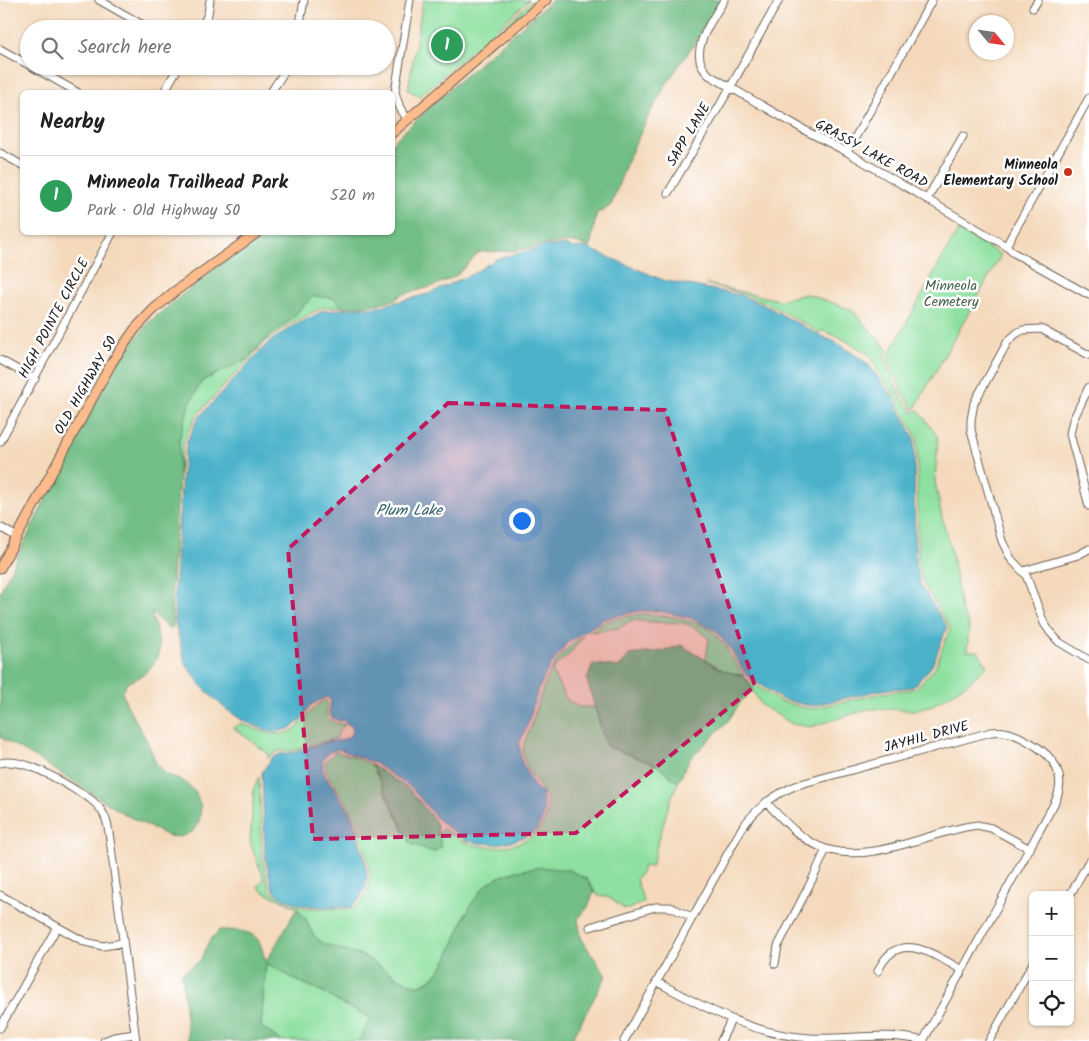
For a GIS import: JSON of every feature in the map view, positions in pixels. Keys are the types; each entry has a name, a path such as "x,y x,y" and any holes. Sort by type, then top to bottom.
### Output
{"main road":[{"path":"395,131 546,0"},
{"name":"OLD HIGHWAY 50","path":"0,568 112,362 135,329 174,292 254,235"}],"street":[{"path":"99,0 134,20"},
{"path":"205,20 210,0"},
{"path":"301,20 304,0"},
{"path":"408,120 400,108 395,92 410,0"},
{"name":"GRASSY LAKE ROAD","path":"724,0 701,42 698,52 699,60 705,72 808,132 847,152 1006,246 1014,253 1089,295"},
{"name":"SAPP LANE","path":"668,193 779,0"},
{"path":"847,152 932,0"},
{"path":"1033,8 1038,0"},
{"path":"0,49 20,60"},
{"path":"46,75 72,90"},
{"path":"165,90 174,75"},
{"path":"271,90 282,75"},
{"path":"1006,246 1089,98"},
{"path":"927,199 963,136"},
{"path":"0,153 20,164"},
{"name":"HIGH POINTE CIRCLE","path":"0,442 111,235"},
{"path":"1089,355 1041,329 1023,330 1017,333 1008,341 974,403 971,420 971,430 1002,541 1011,559 1024,571 1031,585 1044,623 1050,632 1059,642 1089,660"},
{"path":"0,360 34,380"},
{"path":"1089,387 1070,428 1074,452 1088,495 1089,506"},
{"path":"0,527 17,537"},
{"path":"1024,571 1078,555 1089,549"},
{"name":"JAYHIL DRIVE","path":"624,1041 742,828 766,802 785,790 804,783 991,732 1008,732 1019,736 1048,754 1059,777 1060,785 1057,800 923,1041"},
{"path":"0,763 13,761 28,764 89,798 102,810 106,818 135,1038 114,1037 104,1041"},
{"path":"766,802 792,828 805,838 826,849 852,852 877,850 977,825 991,828 1030,849"},
{"path":"775,964 778,946 826,849"},
{"path":"1072,891 1089,862"},
{"path":"0,895 85,942 96,946 123,943"},
{"path":"590,927 655,907 670,907 692,917"},
{"path":"0,1028 57,927"},
{"path":"878,971 884,958 890,953 913,948 928,951 962,970"},
{"path":"989,1041 1029,970"},
{"path":"657,982 731,1020 782,1034 807,1039 883,1036 908,1037 923,1041"},
{"path":"721,1041 731,1020"}],"highlighted area":[{"path":"448,403 665,410 755,686 576,833 313,839 288,549"}],"green space":[{"path":"423,0 529,0 420,96 408,90"},
{"path":"533,0 541,0 464,67 462,63"},
{"path":"552,0 720,0 701,34 669,80 651,111 628,159 611,205 602,212 597,212 590,247 563,242 513,251 479,252 456,276 434,286 400,295 397,299 372,305 342,307 334,298 313,296 247,359 202,381 189,405 179,440 179,475 171,594 173,627 169,629 151,612 159,644 157,657 145,673 128,682 122,692 156,763 165,774 185,782 196,793 201,807 199,822 192,832 180,837 168,836 126,815 0,737 0,592 60,470 117,364 148,323 223,262 261,235 395,235 395,140 443,95"},
{"name":"Minneola Cemetery","path":"958,230 1001,255 914,410 901,391 887,358"},
{"path":"706,284 779,300 807,294 852,310 888,350 884,358 899,393 912,412 918,409 938,437 935,482 951,550 961,610 969,626 967,651 978,651 987,666 968,683 933,705 915,710 868,709 811,727 792,724 761,705 746,679 779,701 810,709 883,693 915,689 935,668 950,628 924,585 918,564 917,438 895,396 883,380 869,354 841,338 823,331 819,332 765,302"},
{"path":"313,296 334,298 342,307 324,307 289,324 266,341 196,416 184,440 179,475 179,440 189,405 202,381 247,359"},
{"path":"639,614 680,618 701,625 716,635 724,644 744,676 724,671 706,660 709,639 696,628 684,623 631,620 620,628 589,632 606,621"},
{"path":"583,636 569,655 555,666 552,672 567,700 578,707 595,707 606,746 656,765 678,782 670,801 651,867 643,866 641,873 636,879 644,902 629,909 624,909 610,898 597,895 587,879 569,870 466,912 447,959 435,975 417,986 400,979 365,957 324,944 313,935 307,921 297,908 262,891 258,886 264,879 250,842 254,788 259,777 262,856 269,888 273,893 290,904 308,908 353,909 361,902 368,890 370,877 368,859 352,812 326,771 325,762 335,752 352,756 372,765 404,831 441,847 439,836 443,828 465,842 488,847 514,844 526,840 536,833 543,824 547,812 547,804 546,797 531,775 525,762 524,743 543,687 554,665 571,645"},
{"path":"681,645 724,671 744,676 753,690 742,700 728,721 689,760 678,782 656,765 606,746 587,680 593,664 620,667 629,655 664,651"},
{"path":"326,700 328,704 326,712 329,720 338,724 346,724 339,730 337,738 294,750 278,751 267,758 269,754 234,728 241,723 274,734 289,732 297,728 316,706"},
{"path":"372,765 410,790 436,822 441,847 434,852 411,844"},
{"path":"540,867 569,870 587,879 594,892 588,907 578,919 581,938 606,976 571,1041 358,1041 371,1018 266,963 261,1027 281,1041 188,1041 182,973 200,961 208,943 219,930 249,933 254,936 261,946 266,962 297,908 307,921 313,935 324,944 365,957 400,979 417,986 428,982 445,962 470,906 489,883 506,874"},
{"path":"266,962 298,981 371,1018 358,1041 281,1041 261,1027"}],"water":[{"name":"Plum Lake","path":"564,245 574,248 585,247 663,280 740,295 764,305 836,342 867,363 893,397 914,438 915,564 921,586 947,627 932,666 913,687 882,690 810,706 781,699 747,676 731,650 716,631 691,618 659,611 638,611 604,619 567,643 548,669 538,690 527,727 519,744 522,763 533,785 542,793 544,809 542,820 537,829 529,835 513,841 496,844 465,840 438,820 412,788 374,763 339,749 329,752 322,761 323,772 350,812 365,859 367,877 365,889 358,901 351,907 308,906 288,900 272,888 265,856 262,772 272,758 280,754 342,740 351,735 353,731 352,727 343,720 339,721 332,718 329,712 330,699 326,697 311,705 300,721 289,729 275,732 265,730 242,720 227,710 204,689 185,663 175,622 174,595 182,474 187,441 198,418 268,343 291,327 325,310 373,308 428,294 474,273 496,259 546,246"}],"place":[{"name":"Minneola Trailhead Park","path":"447,45"},
{"name":"Minneola Elementary School","path":"1068,172"}]}
